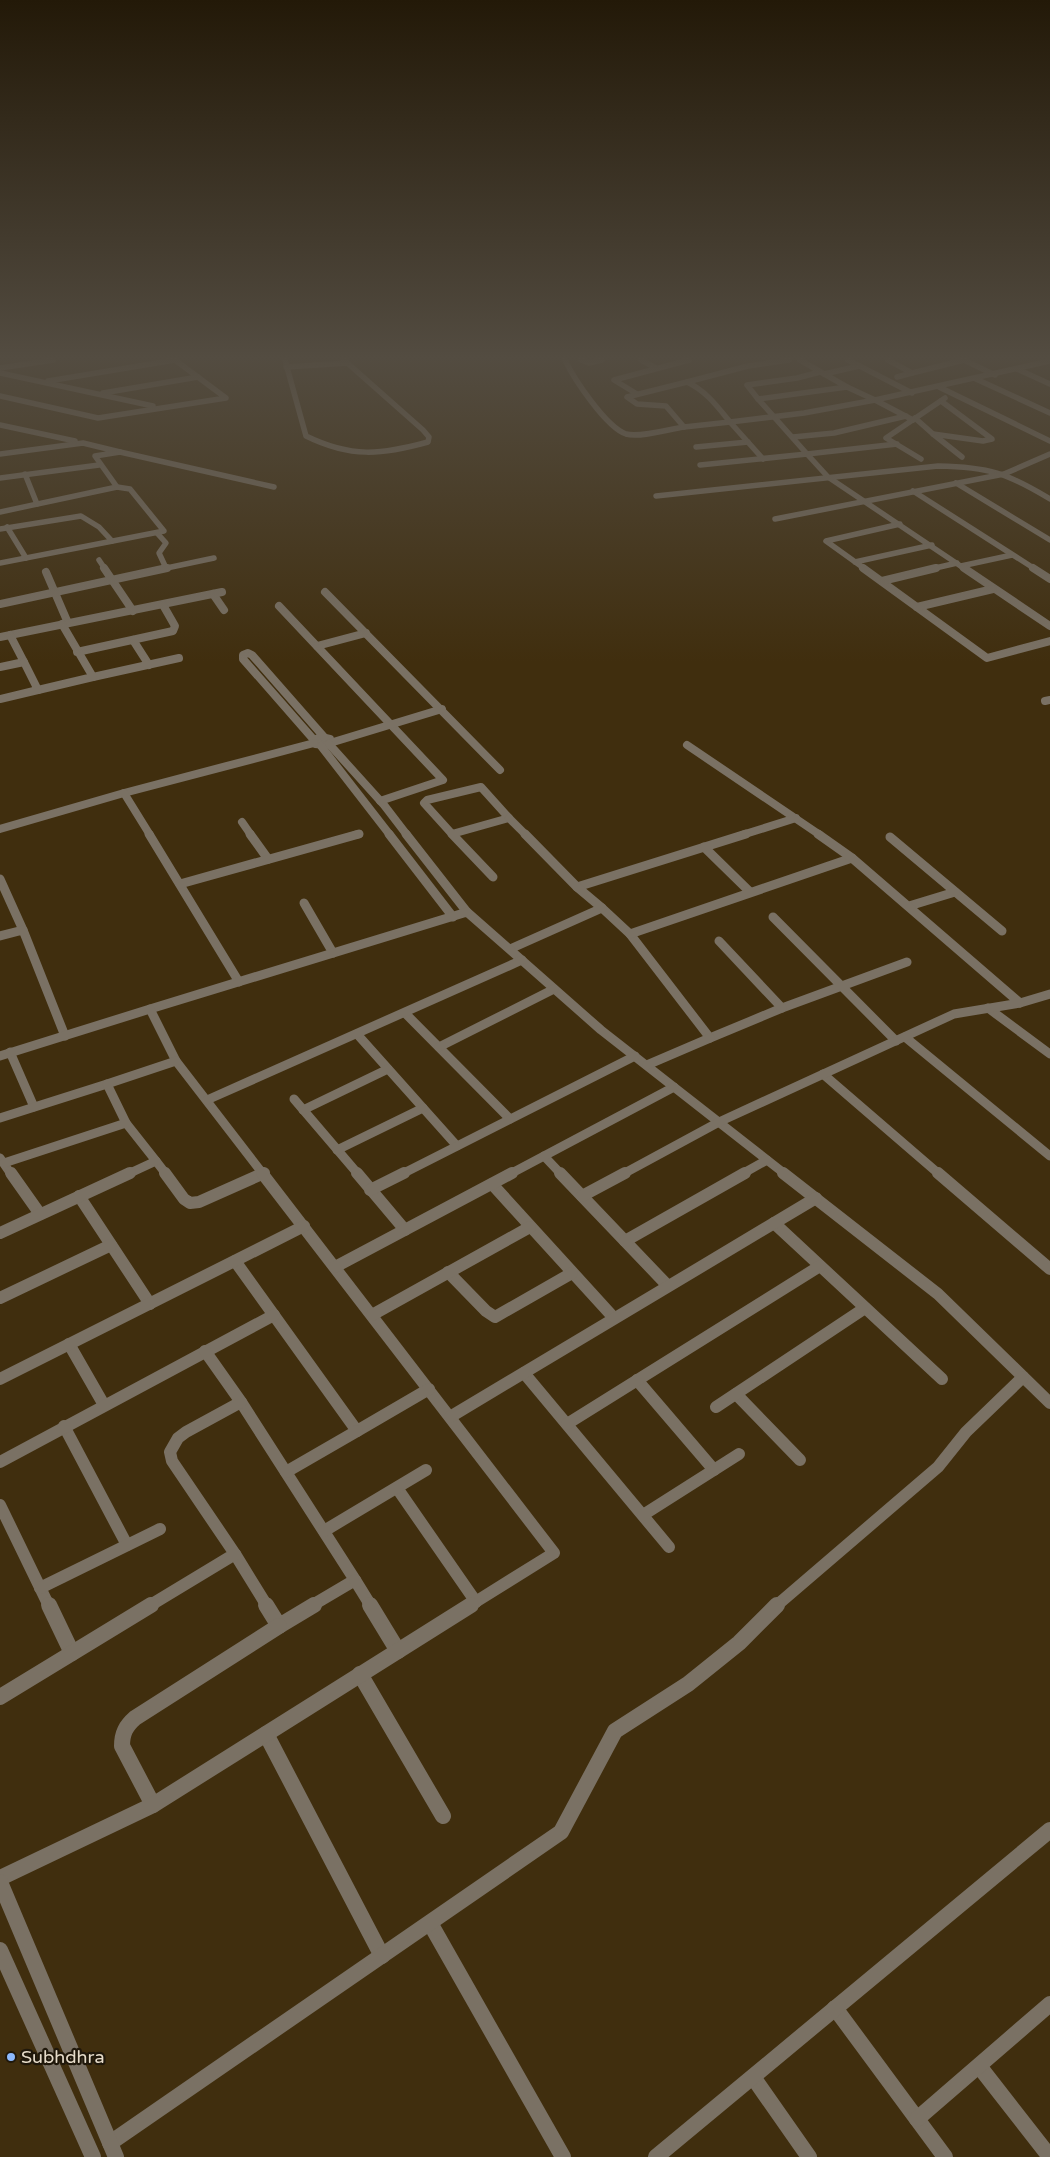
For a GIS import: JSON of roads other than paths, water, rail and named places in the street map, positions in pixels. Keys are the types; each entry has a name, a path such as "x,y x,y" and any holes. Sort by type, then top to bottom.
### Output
{"street":[{"path":"98,461 117,487"},
{"path":"159,461 274,486"},
{"path":"700,466 748,461"},
{"path":"813,461 828,477 1050,626"},
{"path":"775,519 1004,474 1035,461"},
{"path":"0,478 100,465"},
{"path":"656,496 928,466 976,468 1004,474 1050,499"},
{"path":"25,474 37,504"},
{"path":"956,483 1050,540"},
{"path":"0,512 117,487 130,489 164,531 0,563"},
{"path":"913,491 1050,579"},
{"path":"26,558 4,528 81,516 99,527 112,541"},
{"path":"900,524 826,540 987,658 1050,641"},
{"path":"157,532 166,543 158,553 166,568"},
{"path":"855,562 932,545"},
{"path":"882,581 1012,554"},
{"path":"0,604 53,591 214,558"},
{"path":"99,560 133,611"},
{"path":"46,572 77,652 93,677"},
{"path":"917,607 993,589"},
{"path":"0,637 222,592"},
{"path":"325,592 500,770"},
{"path":"213,594 224,610"},
{"path":"77,652 168,633 175,629 175,626 163,605"},
{"path":"279,606 443,780 380,801"},
{"path":"317,646 366,633"},
{"path":"10,635 38,690"},
{"path":"133,640 149,665"},
{"path":"452,917 323,741 252,655 248,653 243,655 243,659 260,679 323,741 380,801 468,912 554,989 635,1056 938,1294 1050,1403"},
{"path":"0,699 179,658"},
{"path":"0,667 24,662"},
{"path":"260,679 271,676"},
{"path":"0,829 124,793 323,741 440,707"},
{"path":"687,745 852,858 1020,1003"},
{"path":"493,876 425,805 427,800 481,787 577,887 630,934 710,1038"},
{"path":"124,793 239,982"},
{"path":"452,834 509,818"},
{"path":"577,887 796,818"},
{"path":"242,822 268,859"},
{"path":"180,884 359,834"},
{"path":"890,837 1002,932"},
{"path":"704,847 750,892"},
{"path":"630,934 852,858"},
{"path":"0,879 65,1036"},
{"path":"909,906 955,892"},
{"path":"304,903 332,953"},
{"path":"510,949 602,908"},
{"path":"34,1107 5,1054 468,912"},
{"path":"773,917 841,987 901,1039 1050,1156"},
{"path":"0,936 22,930"},
{"path":"719,941 782,1008"},
{"path":"207,1100 522,960"},
{"path":"647,1065 782,1008 907,962"},
{"path":"439,1047 554,989"},
{"path":"582,1196 719,1122 954,1014 1020,1003 1050,994"},
{"path":"988,1008 1050,1054"},
{"path":"0,1878 153,1805 554,1553 264,1173 176,1061 150,1009"},
{"path":"405,1012 510,1120"},
{"path":"357,1034 457,1146"},
{"path":"370,1190 635,1056"},
{"path":"0,1118 176,1061"},
{"path":"303,1110 388,1069"},
{"path":"823,1074 1050,1269"},
{"path":"107,1084 126,1123 184,1199 190,1203 199,1202 264,1173"},
{"path":"335,1267 674,1087"},
{"path":"294,1100 405,1230"},
{"path":"337,1150 423,1108"},
{"path":"40,1214 2,1160 126,1123"},
{"path":"544,1156 668,1286"},
{"path":"625,1241 767,1160"},
{"path":"0,1233 156,1161"},
{"path":"492,1184 614,1318"},
{"path":"79,1196 150,1304"},
{"path":"450,1417 816,1198"},
{"path":"774,1223 942,1379"},
{"path":"0,1379 304,1226"},
{"path":"372,1315 530,1227"},
{"path":"0,1298 111,1245"},
{"path":"234,1261 357,1431"},
{"path":"567,1424 820,1266"},
{"path":"448,1272 486,1312 495,1317 502,1315 572,1273"},
{"path":"716,1407 865,1308"},
{"path":"0,1462 274,1315"},
{"path":"69,1344 104,1405"},
{"path":"205,1351 241,1402 324,1531 398,1651"},
{"path":"524,1373 669,1547"},
{"path":"0,1882 113,2150 382,1956 561,1832 615,1731 688,1684 739,1643 769,1612 938,1467 966,1432 1023,1377"},
{"path":"637,1380 714,1470"},
{"path":"286,1472 429,1390"},
{"path":"736,1394 800,1460"},
{"path":"241,1402 186,1432 178,1438 170,1452 172,1461 235,1554 279,1626"},
{"path":"64,1426 127,1545"},
{"path":"643,1515 739,1454"},
{"path":"324,1531 426,1470"},
{"path":"397,1488 476,1602"},
{"path":"0,1505 72,1653"},
{"path":"40,1588 160,1529"},
{"path":"0,1697 235,1554"},
{"path":"153,1805 122,1746 121,1736 125,1726 279,1626 355,1580"},
{"path":"360,1674 443,1816"},
{"path":"266,1734 382,1956"},
{"path":"656,2157 1050,1830"},
{"path":"430,1923 563,2157"},
{"path":"0,1950 93,2157"},
{"path":"917,2120 1050,2004"},
{"path":"835,2008 945,2157"},
{"path":"979,2066 1050,2157"},
{"path":"753,2076 809,2157"}],"place":[{"name":"Subhdhra","path":"11,2057"}]}
